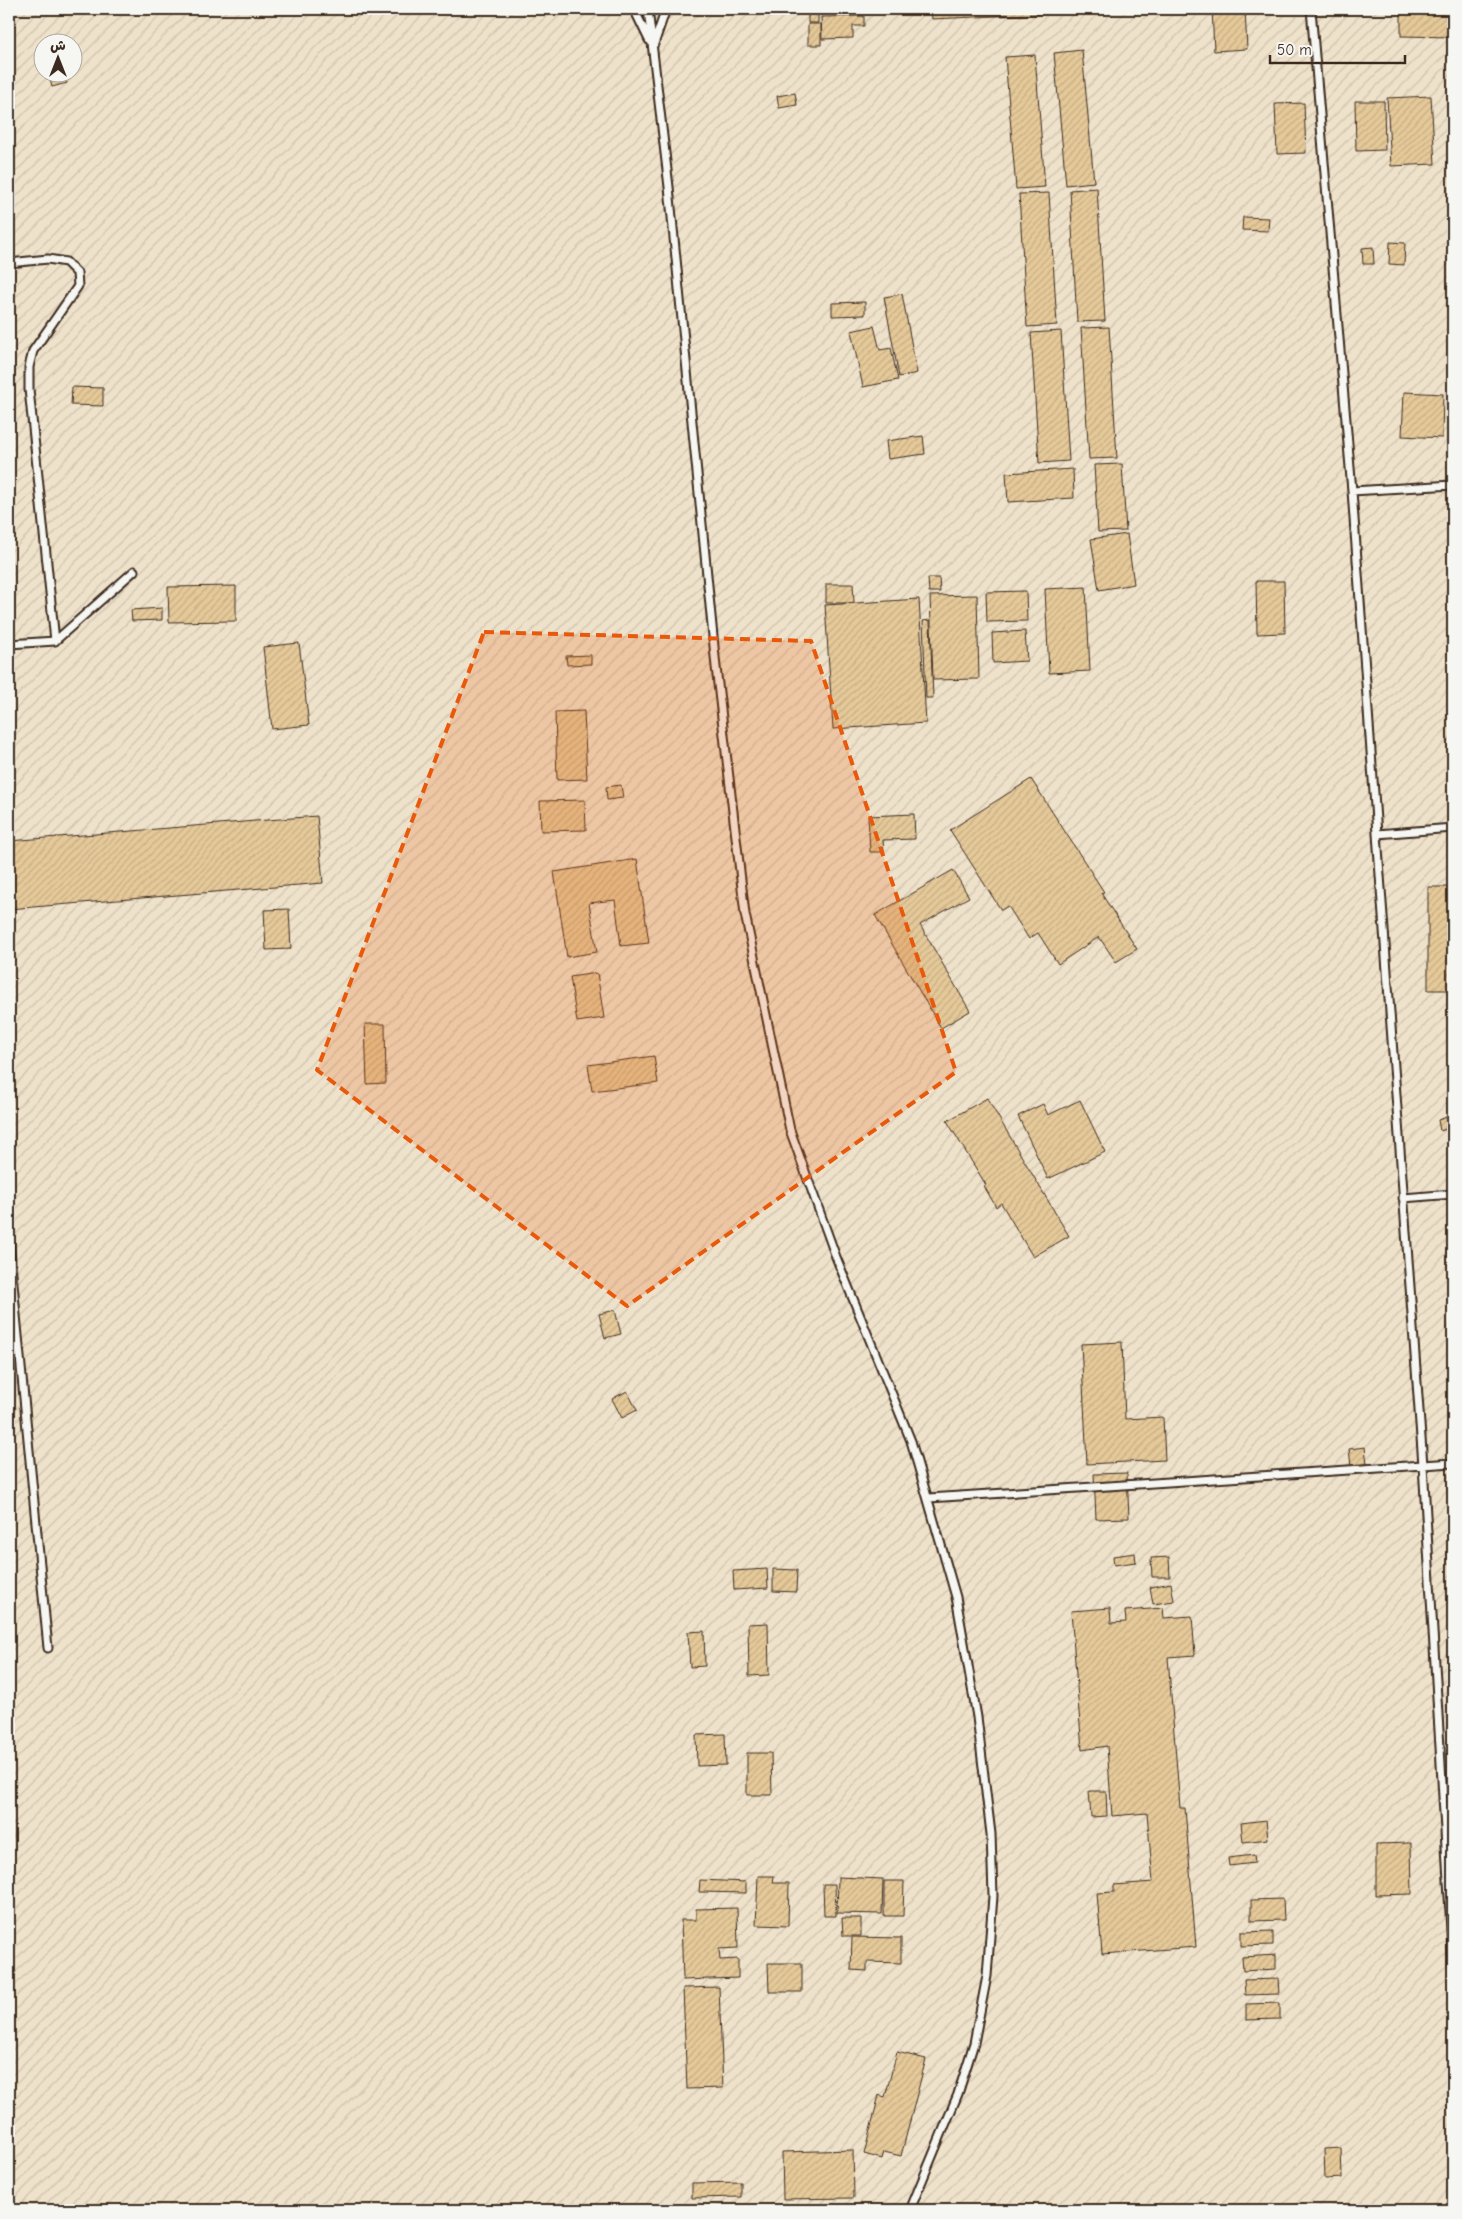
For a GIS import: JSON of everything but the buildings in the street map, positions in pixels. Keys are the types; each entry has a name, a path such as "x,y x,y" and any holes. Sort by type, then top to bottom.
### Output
{"lane":[{"path":"634,9 653,47"},
{"path":"648,9 669,187 716,667 745,914 790,1130 836,1257 911,1440 956,1597 971,1675 991,1834 992,1896 987,1976 974,2043 958,2094 910,2210"},
{"path":"653,47 666,9"},
{"path":"1311,9 1352,492 1423,1465 1450,1869 1453,1963"},
{"path":"9,263 48,259 66,262 78,273 78,286 34,351 29,367 29,389 55,641"},
{"path":"1352,492 1453,485"},
{"path":"9,644 55,641 134,571"},
{"path":"1377,834 1453,828"},
{"path":"1403,1198 1453,1194"},
{"path":"9,1242 48,1648"},
{"path":"929,1498 1453,1463"}],"highlighted area":[{"path":"484,632 811,641 956,1072 627,1306 317,1070"}],"shaded area":[{"path":"9,9 1453,9 1453,2210 9,2210"}]}
